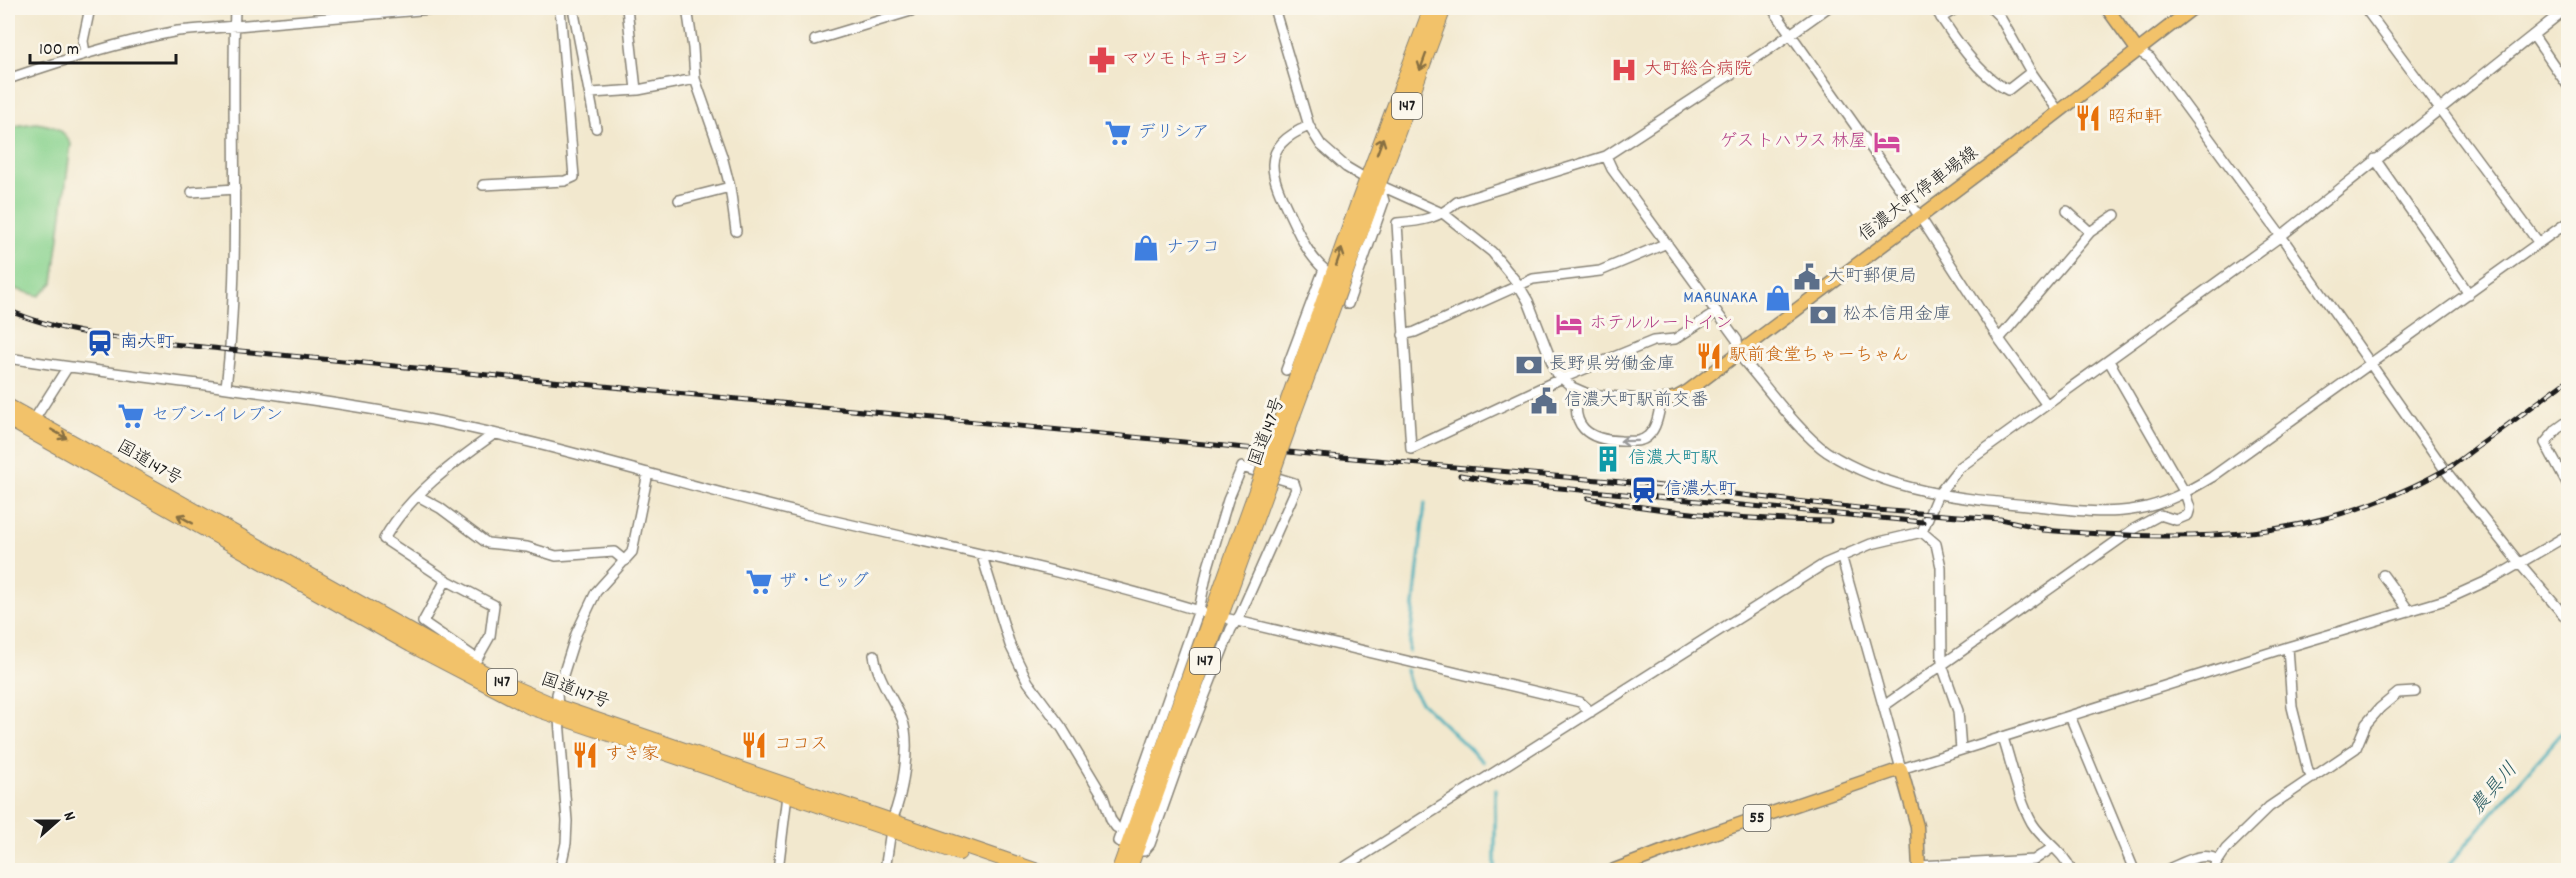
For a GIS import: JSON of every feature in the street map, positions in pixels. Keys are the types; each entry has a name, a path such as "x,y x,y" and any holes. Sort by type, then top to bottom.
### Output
{"highway":[{"name":"国道147号","path":"1119,870 1131,849 1373,182 1431,8"},
{"name":"国道147号","path":"1373,182 1444,8"},
{"name":"国道147号","path":"8,406 31,425 411,645 503,694 892,825 1035,870"},
{"name":"国道147号","path":"8,419 31,425"},
{"name":"国道147号","path":"557,712 787,795 892,825 1009,870"},
{"name":"国道147号","path":"1129,870 1131,849"},
{"name":"147","path":"1113,870 1131,849"},
{"path":"1044,870 1049,870"}],"main road":[{"path":"2108,8 2138,51"},
{"name":"信濃大町停車場線","path":"1661,401 1677,397 1688,391 2060,112 2193,8"},
{"path":"1901,769 1917,826 1919,868"},
{"name":"55","path":"1614,870 1690,841 1901,769"}],"street":[{"path":"85,53 83,41 90,8"},
{"path":"226,387 230,350 235,189 235,8"},
{"path":"8,80 85,53 135,39 178,31 234,27 332,13 443,8"},
{"path":"483,185 565,181 574,177 560,8"},
{"path":"573,8 596,128"},
{"path":"627,8 636,90"},
{"path":"687,8 695,78 730,188 736,231"},
{"path":"815,40 921,8"},
{"path":"1274,8 1310,126 1321,145 1331,156 1373,182 1444,214 1492,252 1518,284 1534,315 1560,379 1579,391 1599,396 1661,401 1654,426 1649,435 1637,442 1616,441 1591,435 1580,426 1575,405 1579,391"},
{"path":"1772,8 1920,218 1999,339 2046,405"},
{"path":"1717,312 1676,339 1653,341 1560,379 1411,449 1397,223 1425,221 1444,214 1457,202 1606,156 1827,8"},
{"path":"1935,8 1965,50 1995,83 2008,90 2031,72"},
{"path":"1941,18 1957,8"},
{"path":"1991,8 2000,17 2031,72 2060,112"},
{"path":"2365,8 2540,243"},
{"path":"1922,532 1937,496 1959,468 2281,236 2375,159 2568,8"},
{"path":"2533,35 2568,86"},
{"path":"2138,51 2150,58 2281,236 2445,470 2568,620"},
{"path":"591,93 636,90 695,78"},
{"path":"1286,370 1323,269 1313,259 1279,193 1273,175 1272,162 1278,147 1291,133 1310,126"},
{"path":"1606,156 1612,169 1737,340 1739,352 1808,435 1827,452 1881,478 1937,496 2101,512 2139,509 2185,493 2212,477 2568,222"},
{"path":"2375,159 2469,294"},
{"path":"1348,304 1384,201 1373,182"},
{"path":"680,200 730,188"},
{"path":"192,192 235,189"},
{"path":"2067,211 2090,232"},
{"path":"1999,339 2090,232 2115,215"},
{"path":"1403,334 1416,332 1518,284 1545,276 1611,267 1667,243"},
{"path":"8,358 67,368 226,387 386,412 494,434 807,515 1084,579 1201,611"},
{"path":"1884,706 2152,517 2160,515 2176,520 2188,515 2190,508 2185,493 2109,361"},
{"path":"31,425 67,368"},
{"path":"2568,421 2556,429 2545,443 2568,486"},
{"path":"446,580 423,622 477,659 490,636 494,605 446,580 384,539 395,520 450,465 494,434"},
{"path":"1242,467 1294,483 1296,486 1232,619 1150,844 1144,851 1131,849 1118,841 1201,611 1208,567 1228,500 1242,467"},
{"path":"560,870 566,843 567,820 557,694 576,634 586,611 600,586 625,561 634,547 648,473"},
{"path":"418,496 440,508 487,543 527,547 556,556 614,552 625,561"},
{"path":"1340,870 1801,578 1841,555 1871,544 1922,532 1931,537 1936,544 1941,567 1942,665 1958,711 1961,750"},
{"path":"1841,555 1901,769 2462,593 2520,564 2568,535"},
{"path":"982,556 1010,645 1028,682 1062,728 1103,795 1111,820 1116,827 1123,830"},
{"path":"2384,575 2409,610"},
{"path":"1232,619 1580,702 1591,712"},
{"path":"2288,647 2292,707 2308,771 2313,778"},
{"path":"874,655 905,727 904,772 885,870"},
{"path":"2212,870 2218,860 2269,807 2356,748 2366,724 2380,708 2398,693 2415,692"},
{"path":"2070,716 2134,870"},
{"path":"2003,738 2029,816 2052,848 2062,855 2071,870"},
{"path":"778,870 787,795"},
{"path":"1919,868 2034,860 2052,848"},
{"path":"2166,870 2202,856 2218,860"}],"green space":[{"path":"36,123 56,128 71,144 53,283 39,296 8,287 8,127"}],"waterway":[{"path":"1409,651 1425,503"},
{"path":"1406,670 1411,688 1421,702 1483,762"},
{"name":"農具川","path":"2445,870 2568,726"},
{"path":"1495,790 1495,870"}],"railway":[{"path":"8,310 61,328 117,338 1319,455 1644,484 1876,510 2000,519 2050,530"},
{"path":"2043,530 2097,534 2199,536 2296,525 2345,513 2393,495 2448,468 2568,380"},
{"path":"1460,475 1506,483 1923,522"},
{"path":"1588,498 1709,515 1830,521"}],"place":[{"name":"マツモトキヨシ","path":"1102,60"},
{"name":"大町総合病院","path":"1624,70"},
{"name":"昭和軒","path":"2088,118"},
{"name":"デリシア","path":"1118,133"},
{"name":"ゲストハウス 林屋","path":"1887,142"},
{"name":"ナフコ","path":"1146,248"},
{"name":"大町郵便局","path":"1807,277"},
{"name":"MARUNAKA","path":"1778,298"},
{"name":"松本信用金庫","path":"1823,315"},
{"name":"ホテルルートイン","path":"1569,324"},
{"name":"南大町","path":"100,343"},
{"name":"駅前食堂ちゃーちゃん","path":"1709,356"},
{"name":"長野県労働金庫","path":"1529,365"},
{"name":"信濃大町駅前交番","path":"1544,401"},
{"name":"セブン-イレブン","path":"131,416"},
{"name":"信濃大町駅","path":"1608,459"},
{"name":"信濃大町","path":"1644,490"},
{"name":"ザ・ビッグ","path":"759,582"},
{"name":"ココス","path":"754,745"},
{"name":"すき家","path":"585,755"}]}
